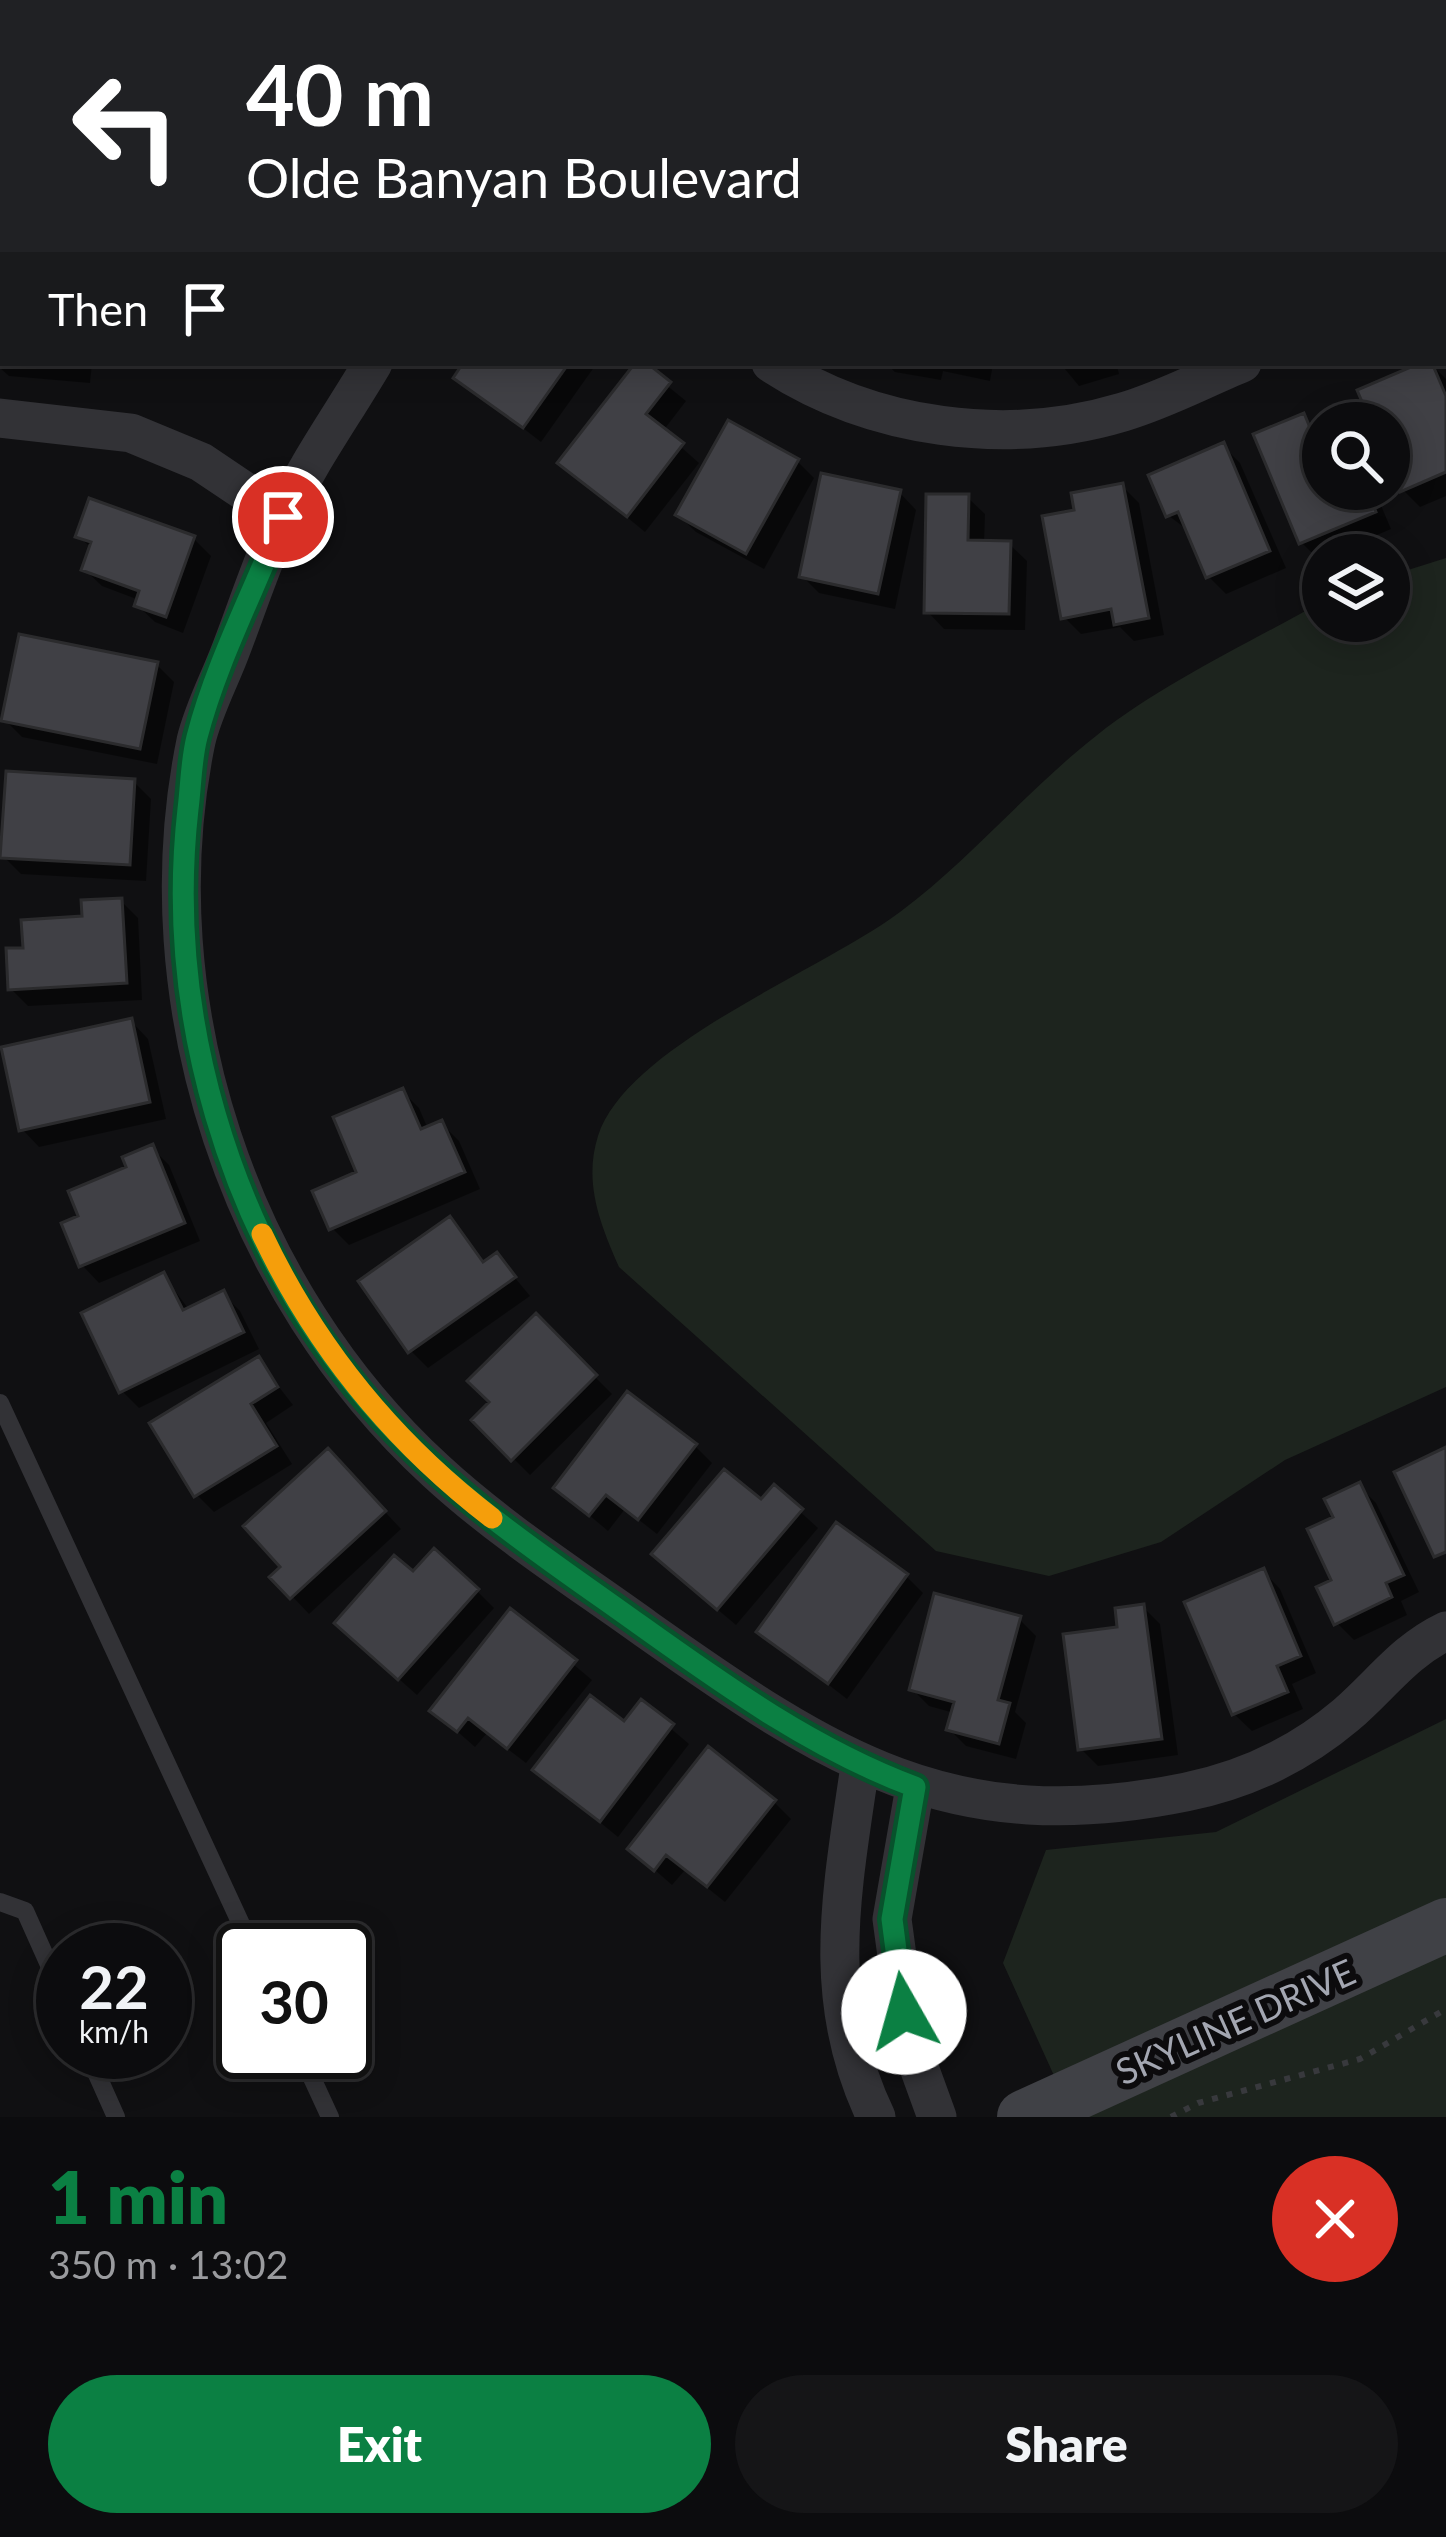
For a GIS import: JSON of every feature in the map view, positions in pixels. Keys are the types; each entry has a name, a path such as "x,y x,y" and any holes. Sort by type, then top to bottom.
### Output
{"street":[{"path":"371,366 283,517 197,738 184,842 182,942 202,1070 258,1226 330,1352 433,1468 515,1536 742,1697 860,1766 915,1787 1006,1801 1084,1804 1154,1798 1225,1782 1292,1754 1348,1713 1406,1654 1446,1631"},
{"path":"777,366 851,405 929,426 1039,428 1123,412 1235,366"},
{"path":"0,418 131,433 201,462 283,517"},
{"path":"860,1766 838,1952 852,2067 876,2117"},
{"path":"915,1787 892,1919 908,2037 937,2117"},
{"name":"SKYLINE DRIVE","path":"1024,2117 1446,1924"},
{"path":"838,1952 896,1952"}],"lane":[{"path":"0,1403 241,1923"},
{"path":"0,1902 25,1911 36,1936"},
{"path":"99,2079 116,2117"},
{"path":"312,2079 330,2117"}],"path":[{"path":"1171,2117 1198,2103 1360,2060 1446,2008"}],"shaded area":[{"path":"1446,558 1446,1387 1285,1460 1161,1542 1049,1576 936,1551 619,1267 593,1187 598,1136 616,1103 686,1040 900,912 1071,757 1122,716 1178,681 1302,613 1302,642 1410,642 1410,569"},
{"path":"1446,1719 1446,1902 1056,2080 1003,1963 1046,1850 1216,1832"},
{"path":"1446,1947 1446,2117 1073,2117"}],"building":[{"path":"461,366 567,366 523,428 453,378"},
{"path":"633,366 651,366 671,382 646,414 684,443 627,517 557,463"},
{"path":"1413,366 1433,366 1446,396 1446,472 1410,488 1410,402 1362,402 1357,390"},
{"path":"1302,414 1302,510 1376,512 1323,534 1302,534 1299,544 1253,434"},
{"path":"728,420 799,459 746,554 675,515"},
{"path":"1224,442 1270,551 1206,578 1178,512 1166,517 1148,475"},
{"path":"821,473 901,490 878,594 799,577"},
{"path":"1123,483 1149,618 1114,625 1111,609 1061,619 1042,516 1074,510 1071,493"},
{"path":"926,494 969,494 968,540 1011,541 1009,614 924,613"},
{"path":"89,498 195,536 166,617 134,606 139,591 81,570 91,542 75,537"},
{"path":"19,634 158,662 140,749 1,721"},
{"path":"6,771 135,779 130,865 0,858"},
{"path":"122,898 127,983 8,990 6,948 23,948 21,920 82,916 81,900"},
{"path":"132,1018 150,1102 19,1131 1,1047"},
{"path":"403,1088 421,1129 442,1120 465,1172 329,1230 312,1191 356,1172 333,1117"},
{"path":"153,1144 185,1223 79,1267 61,1223 78,1216 68,1191 126,1167 122,1157"},
{"path":"450,1216 483,1262 497,1252 516,1277 408,1353 358,1281"},
{"path":"164,1272 183,1310 224,1290 244,1332 119,1393 81,1313"},
{"path":"536,1313 597,1375 511,1461 471,1420 489,1402 467,1381"},
{"path":"259,1356 278,1387 251,1404 277,1446 194,1497 149,1423"},
{"path":"627,1391 697,1444 638,1520 606,1495 589,1516 553,1488"},
{"path":"1446,1447 1446,1552 1434,1557 1394,1472"},
{"path":"328,1448 386,1511 290,1599 269,1577 280,1567 243,1526"},
{"path":"724,1469 761,1499 774,1484 803,1509 717,1610 651,1554"},
{"path":"1360,1482 1404,1575 1386,1583 1392,1597 1334,1625 1316,1587 1331,1580 1307,1529 1333,1517 1324,1499"},
{"path":"836,1522 908,1574 828,1684 756,1632"},
{"path":"434,1548 479,1589 398,1680 334,1623 394,1555 413,1571"},
{"path":"1264,1568 1301,1656 1277,1666 1288,1692 1232,1715 1184,1602"},
{"path":"934,1593 1021,1616 998,1700 1010,1703 999,1744 946,1730 954,1702 909,1690"},
{"path":"1144,1604 1162,1739 1078,1750 1063,1634 1117,1627 1115,1608"},
{"path":"510,1608 577,1660 507,1749 468,1718 457,1732 429,1711"},
{"path":"590,1695 624,1721 641,1699 674,1724 600,1822 532,1770"},
{"path":"708,1746 776,1800 707,1887 666,1855 654,1871 627,1849"}],"slow traffic":[{"path":"262,1234 300,1308 359,1391 433,1468 492,1518"}],"route":[{"path":"283,517 197,738 184,842 182,942 202,1070 258,1226 300,1308 359,1391 472,1503 786,1726 860,1766 915,1787 892,1919 904,2012"}]}
